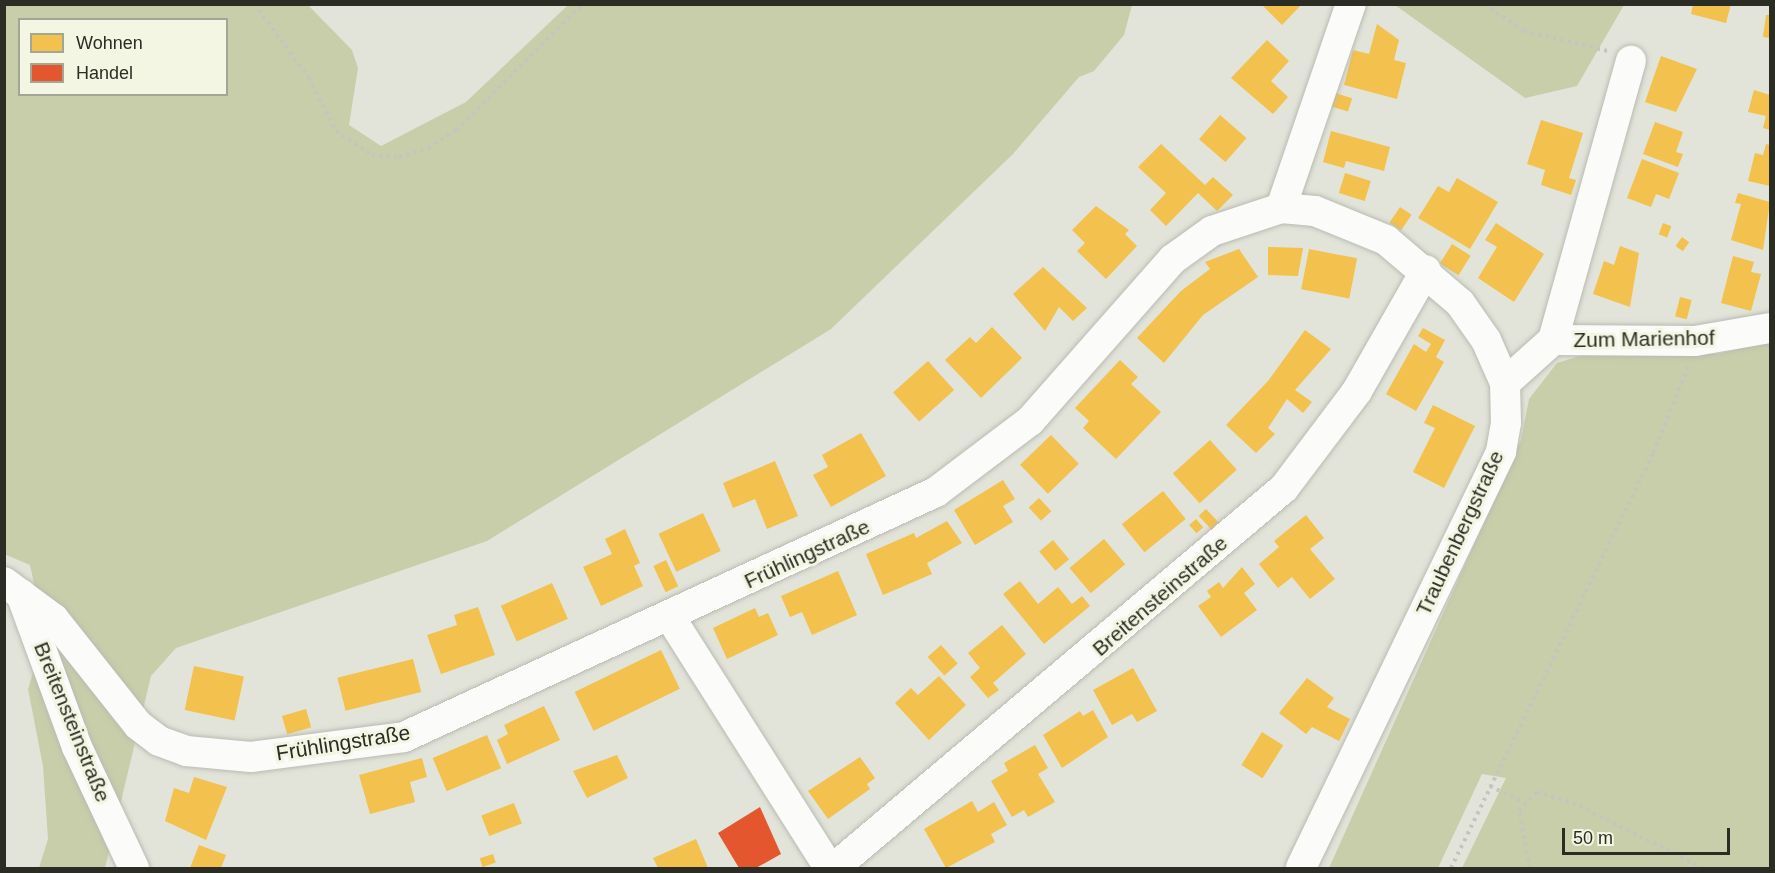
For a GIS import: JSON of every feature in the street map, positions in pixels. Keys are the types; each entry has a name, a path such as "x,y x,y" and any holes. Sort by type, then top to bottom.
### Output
{"street":[{"path":"1351,4 1281,208 1355,224 1426,270 1467,312 1505,383 1553,340 1630,61"},
{"name":"Frühlingstraße","path":"12,586 54,619 138,725 159,741 186,751 251,757 404,737 670,617 936,492 982,461 1083,366 1173,260 1212,231 1281,208"},
{"name":"Breitensteinstraße","path":"831,868 1284,488 1357,392 1426,270"},
{"name":"Zum Marienhof","path":"1553,340 1695,341 1770,328"},
{"name":"Traubenbergstraße","path":"1302,868 1501,452 1505,383"},
{"name":"Breitensteinstraße","path":"12,586 77,747 134,868"},
{"path":"670,617 831,868"}],"path":[{"path":"254,4 309,78 336,131 372,154 399,157 428,148 456,130 584,4"},
{"path":"1484,4 1524,31 1630,61"},
{"path":"1451,868 1653,453 1686,378 1695,341"},
{"path":"1490,786 1522,802"},
{"path":"1530,868 1519,829 1522,802 1537,792 1549,794 1704,868"}],"green space":[{"path":"4,5 308,5 352,50 358,68 349,125 381,146 466,102 568,5 1132,5 1124,35 1094,71 1079,77 1013,154 831,329 487,541 176,648 151,676 105,868 39,868 48,839 43,766 28,689 42,642 37,598 30,565 4,554"},
{"path":"1395,5 1624,5 1577,86 1525,98"},
{"path":"1770,342 1770,868 1462,868 1506,778 1482,774 1438,868 1329,868 1521,440 1529,399 1557,363 1589,353 1717,354"}],"building: Wohnen":[{"path":"1261,4 1302,4 1282,25"},
{"path":"1693,4 1731,4 1726,23 1691,14"},
{"path":"1766,15 1770,15 1770,38 1763,37"},
{"path":"1377,24 1399,40 1394,60 1406,63 1397,99 1344,85 1353,50 1369,54"},
{"path":"1267,40 1289,61 1271,81 1288,97 1273,114 1231,78"},
{"path":"1661,56 1697,69 1676,112 1645,102"},
{"path":"1754,90 1770,95 1770,130 1763,128 1766,116 1748,112"},
{"path":"1332,92 1352,98 1348,112 1328,105"},
{"path":"1220,115 1246,138 1225,162 1199,139"},
{"path":"1541,120 1583,133 1569,178 1576,180 1571,195 1541,185 1545,170 1527,164"},
{"path":"1655,122 1683,132 1676,152 1683,154 1678,167 1643,154"},
{"path":"1331,131 1390,147 1384,171 1346,161 1344,168 1323,162"},
{"path":"1161,144 1205,185 1213,177 1233,195 1217,211 1198,193 1166,226 1150,210 1166,193 1138,167"},
{"path":"1766,144 1770,145 1770,186 1748,181 1755,153 1763,155"},
{"path":"1642,159 1679,173 1669,199 1656,194 1651,207 1627,198"},
{"path":"1345,173 1371,181 1365,201 1339,193"},
{"path":"1457,178 1498,202 1470,249 1418,218 1438,186 1449,192"},
{"path":"1738,193 1770,202 1763,250 1731,240 1741,204 1735,203"},
{"path":"1096,206 1129,230 1125,234 1137,246 1106,279 1077,251 1085,243 1072,230"},
{"path":"1400,207 1412,215 1401,231 1389,223"},
{"path":"1496,223 1544,254 1514,302 1478,278 1497,247 1485,240"},
{"path":"1663,223 1671,226 1667,237 1659,234"},
{"path":"1682,237 1689,242 1683,251 1676,246"},
{"path":"1452,244 1471,256 1458,275 1440,264"},
{"path":"1620,246 1639,253 1630,307 1593,294 1604,261 1614,265"},
{"path":"1268,247 1303,248 1298,276 1268,275"},
{"path":"1239,249 1258,277 1203,315 1164,363 1137,338 1181,291 1210,269 1205,262"},
{"path":"1309,249 1357,258 1349,299 1301,289"},
{"path":"1733,256 1754,262 1751,272 1761,274 1751,311 1721,303"},
{"path":"1043,267 1087,308 1073,321 1059,307 1045,331 1013,294"},
{"path":"1680,297 1692,300 1687,319 1675,316"},
{"path":"992,327 1022,358 981,398 945,360 970,337 976,343"},
{"path":"1423,328 1445,340 1436,357 1444,362 1416,411 1386,394 1414,344 1426,352 1431,344 1418,336"},
{"path":"1305,330 1331,349 1295,390 1312,402 1303,413 1287,399 1268,428 1275,434 1256,453 1226,425 1268,381"},
{"path":"1120,360 1138,377 1131,384 1161,412 1116,459 1083,428 1089,421 1075,408"},
{"path":"928,361 954,390 919,421 893,392"},
{"path":"1433,405 1475,426 1444,488 1413,472 1435,428 1424,423"},
{"path":"861,433 886,476 831,507 813,475 828,467 822,455"},
{"path":"1051,435 1079,464 1048,494 1020,465"},
{"path":"1210,440 1237,470 1200,503 1173,473"},
{"path":"775,461 798,516 767,529 755,499 733,508 723,483"},
{"path":"1003,480 1015,499 1003,506 1013,522 975,545 954,510"},
{"path":"1163,491 1186,519 1144,552 1122,524"},
{"path":"1039,498 1051,511 1041,521 1029,508"},
{"path":"1206,509 1220,524 1213,531 1199,516"},
{"path":"703,513 721,551 676,572 659,534"},
{"path":"1306,515 1324,538 1310,549 1335,579 1310,599 1292,577 1278,588 1259,564 1279,547 1274,541"},
{"path":"1196,519 1203,527 1196,533 1189,525"},
{"path":"947,521 962,543 927,563 932,574 883,595 866,554 914,533 916,538"},
{"path":"625,529 640,563 634,566 643,586 601,606 583,567 612,554 605,539"},
{"path":"1104,539 1125,564 1091,593 1070,568"},
{"path":"1053,540 1069,559 1055,571 1039,552"},
{"path":"666,560 678,586 666,592 653,566"},
{"path":"1242,567 1255,584 1244,593 1257,610 1221,637 1198,606 1211,597 1207,591 1219,582 1223,588"},
{"path":"838,571 857,615 812,635 802,612 790,617 781,596"},
{"path":"1020,581 1038,604 1058,587 1072,604 1082,596 1090,606 1044,644 1003,594"},
{"path":"552,583 568,619 517,641 501,606"},
{"path":"478,607 495,655 441,674 427,635 457,625 454,615"},
{"path":"755,608 759,617 768,613 778,635 727,659 713,628"},
{"path":"1002,625 1026,654 993,683 999,690 988,698 970,677 980,668 968,653"},
{"path":"941,645 958,664 944,676 928,657"},
{"path":"661,650 680,689 594,731 575,692"},
{"path":"413,659 421,692 346,711 337,678"},
{"path":"194,666 244,677 235,721 185,710"},
{"path":"1133,668 1157,711 1137,722 1132,714 1112,725 1093,690"},
{"path":"939,676 966,705 929,740 895,703 911,688 918,695"},
{"path":"1307,678 1334,698 1327,707 1350,719 1339,741 1312,727 1306,734 1279,713"},
{"path":"544,706 560,740 507,764 497,740 508,734 504,725"},
{"path":"306,709 311,727 287,734 282,716"},
{"path":"1093,710 1108,737 1062,768 1043,735 1080,711 1083,716"},
{"path":"1262,732 1283,745 1263,778 1241,765"},
{"path":"487,735 501,768 447,791 433,758"},
{"path":"1035,745 1048,768 1038,774 1055,802 1028,817 1024,810 1012,817 991,781 1008,771 1004,763"},
{"path":"617,755 628,778 587,798 573,771"},
{"path":"860,757 875,778 867,784 870,789 828,819 808,791"},
{"path":"422,758 427,777 410,782 415,802 370,814 359,775"},
{"path":"194,777 227,787 206,840 165,821 174,788 189,793"},
{"path":"972,801 978,812 994,802 1007,825 991,834 995,842 946,868 924,829"},
{"path":"514,803 522,824 489,836 481,816"},
{"path":"696,839 708,868 658,868 653,858"},
{"path":"199,845 226,855 221,868 190,868"},
{"path":"493,854 496,863 482,867 480,858"}],"building: Handel":[{"path":"760,807 781,854 756,868 739,868 718,833"}]}
